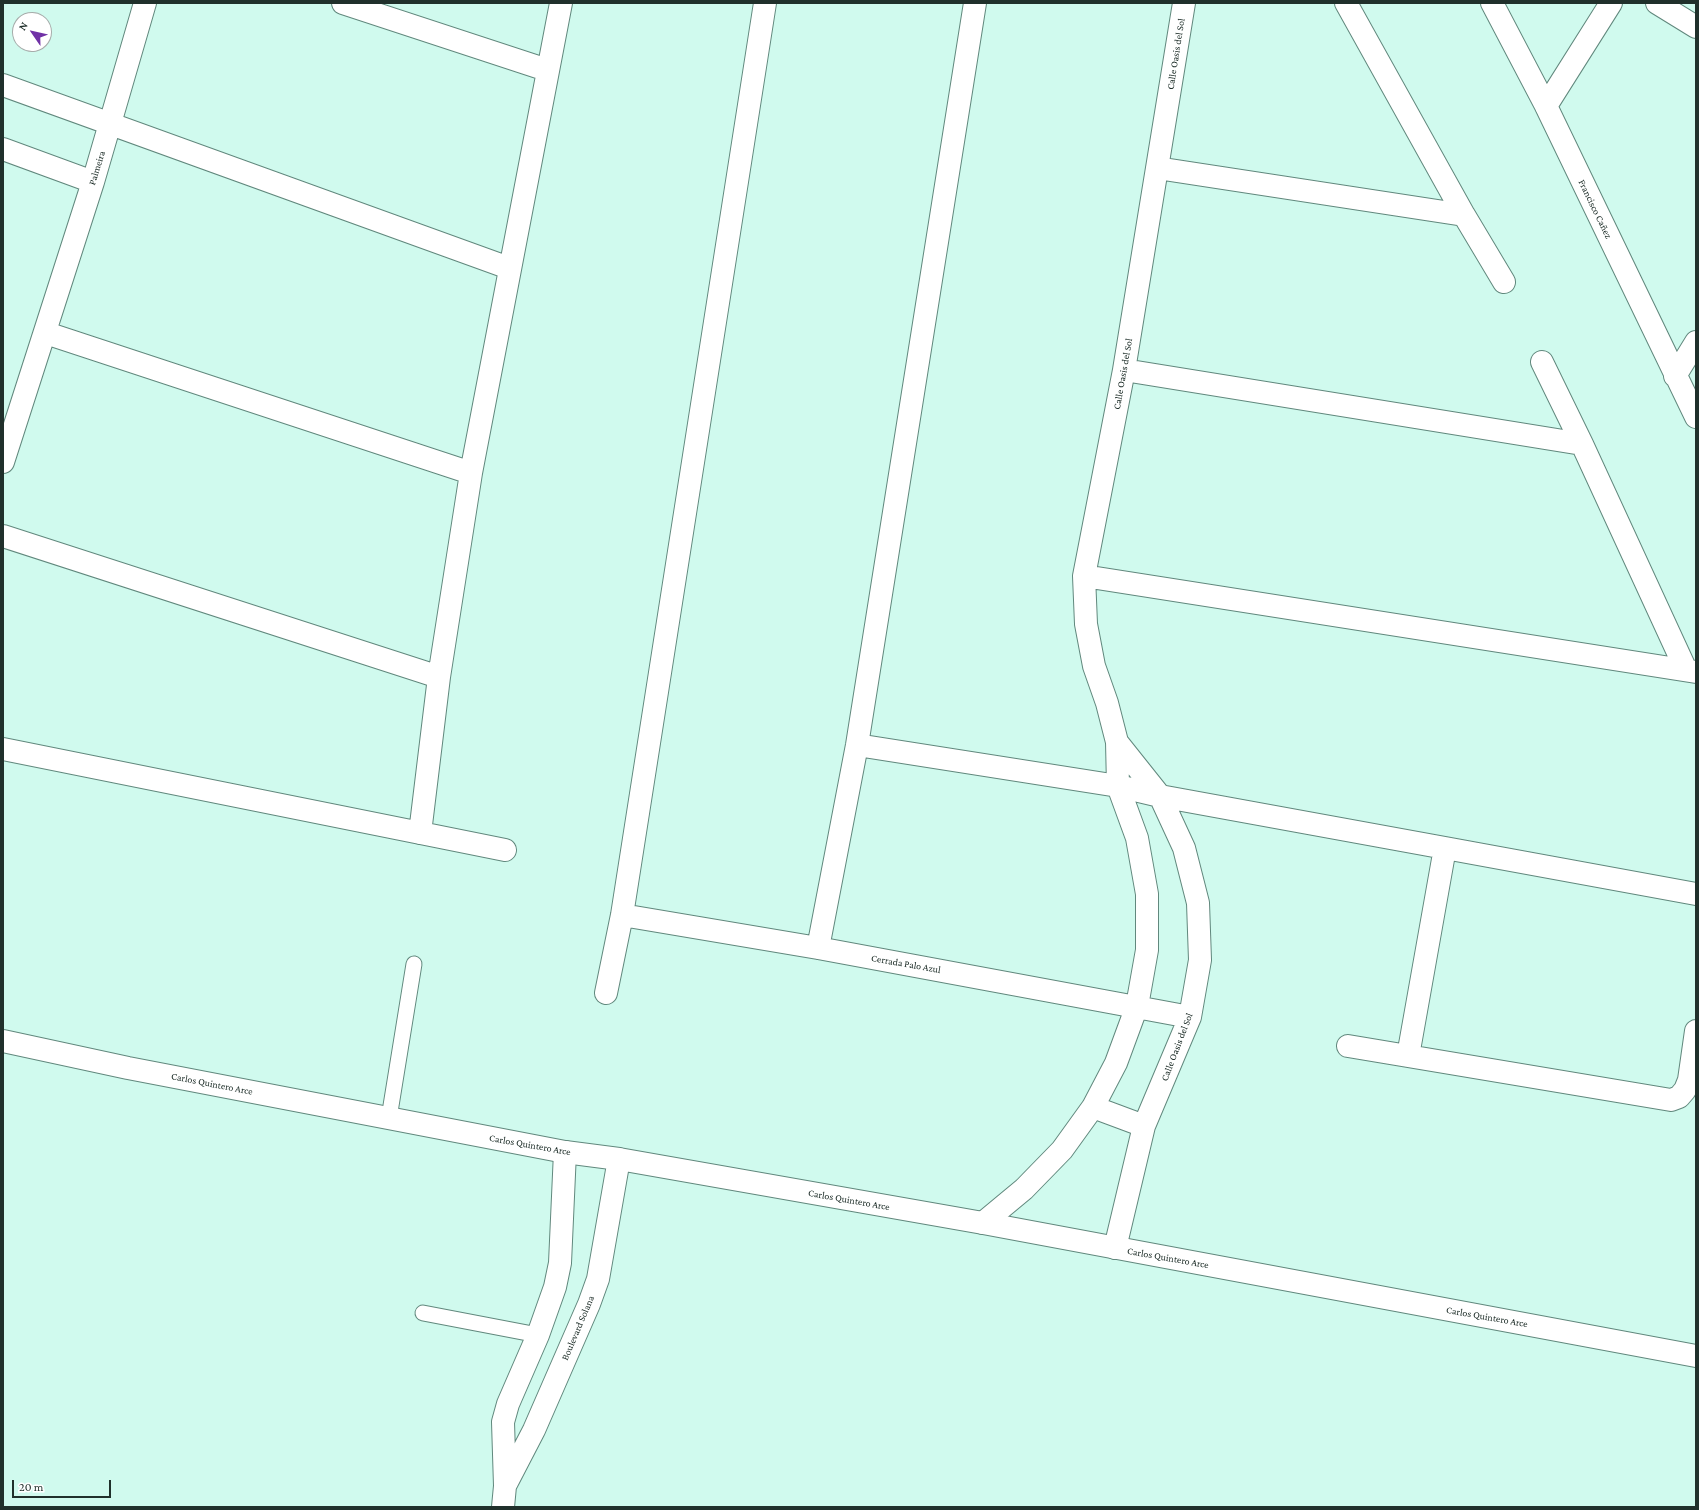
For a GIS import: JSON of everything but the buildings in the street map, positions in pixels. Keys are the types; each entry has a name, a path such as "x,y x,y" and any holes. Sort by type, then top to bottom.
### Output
{"street":[{"name":"Palmeira","path":"3,462 93,182 145,3"},
{"path":"343,3 547,70"},
{"path":"420,833 439,677 471,473 509,268 561,3"},
{"path":"606,993 622,915 765,3"},
{"path":"818,948 857,745 975,3"},
{"name":"Calle Oasis del Sol","path":"983,1223 1024,1189 1062,1150 1093,1107 1116,1063 1137,1006 1147,950 1147,894 1137,838 1118,786 1117,742 1107,704 1094,666 1086,624 1084,576 1124,370 1184,3"},
{"path":"1346,3 1464,215 1504,282"},
{"name":"Francisco Cañez","path":"1492,3 1546,106 1696,417"},
{"path":"1546,106 1611,3"},
{"path":"1657,3 1696,27"},
{"path":"3,85 509,268"},
{"path":"3,149 93,182"},
{"path":"1157,168 1464,215"},
{"path":"46,332 471,473"},
{"path":"1675,376 1696,342"},
{"path":"1542,362 1691,671"},
{"path":"1124,370 1582,444"},
{"path":"3,536 439,677"},
{"path":"1084,576 1691,671"},
{"name":"Calle Oasis del Sol","path":"1115,1248 1144,1126 1190,1016 1200,960 1198,903 1184,848 1160,796 1117,742"},
{"path":"857,745 1118,786 1160,796 1696,894"},
{"path":"3,749 505,850"},
{"path":"1408,1056 1445,848"},
{"name":"Cerrada Palo Azul","path":"622,915 818,948 1190,1016"},
{"path":"1348,1046 1671,1100 1679,1097 1685,1090 1689,1080 1696,1032"},
{"name":"Carlos Quintero Arce","path":"3,1041 128,1068 565,1152 619,1159 983,1223 1696,1356"},
{"path":"1093,1107 1144,1126"},
{"name":"Boulevard Solana","path":"504,1497 503,1422 508,1404 538,1335 555,1287 560,1263 565,1152"},
{"name":"Boulevard Solana","path":"504,1497 589,1304 598,1279 619,1159"}],"lane":[{"path":"389,1118 414,964"},
{"path":"423,1313 538,1335"}]}
